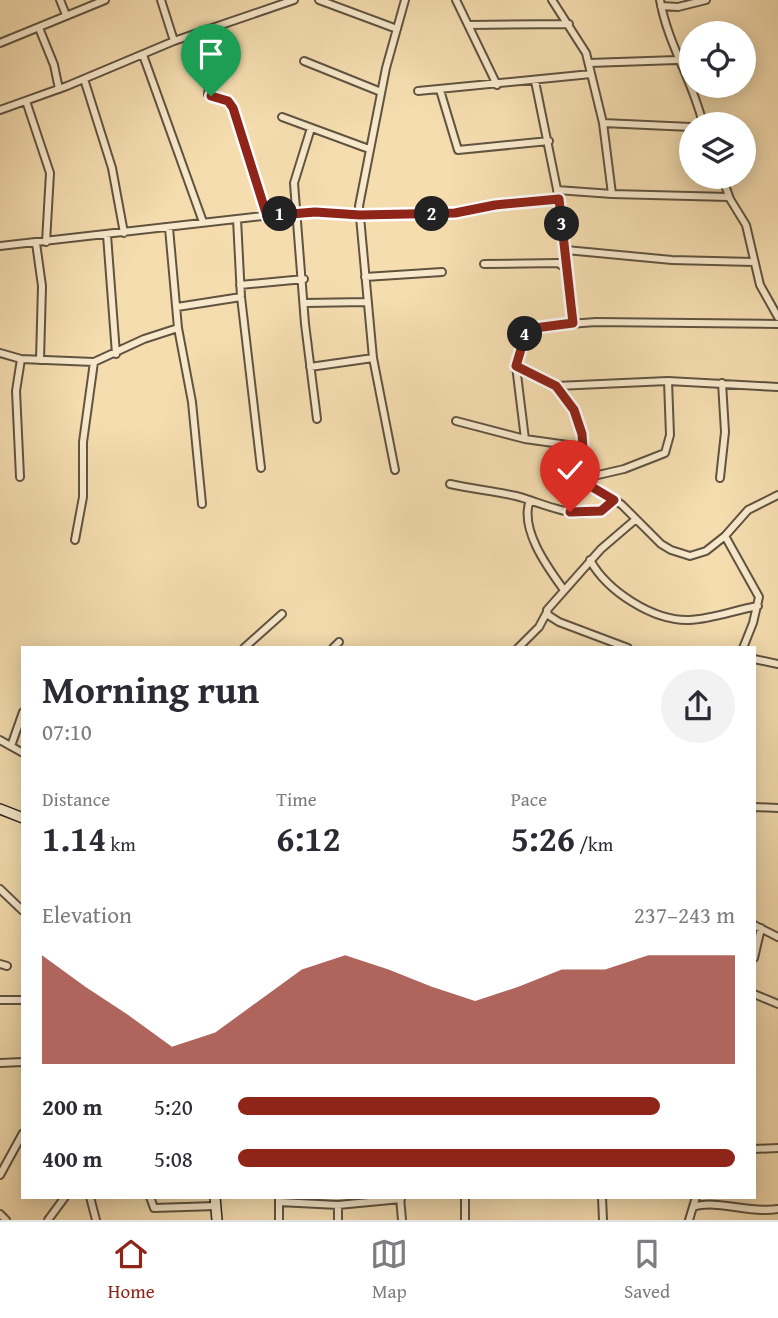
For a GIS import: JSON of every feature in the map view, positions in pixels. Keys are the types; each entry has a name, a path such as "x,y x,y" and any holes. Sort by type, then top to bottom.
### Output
{"street":[{"path":"60,0 66,15"},
{"path":"0,43 105,0"},
{"path":"161,0 174,41"},
{"path":"0,110 59,89 174,41 294,0"},
{"path":"319,0 397,29"},
{"path":"395,470 373,358 366,302 360,193 381,92 405,0"},
{"path":"456,0 497,85"},
{"path":"552,0 569,23 589,63 603,123 612,194"},
{"path":"661,3 678,8 706,0"},
{"path":"661,3 677,60 695,93 701,112"},
{"path":"468,25 569,23"},
{"path":"39,29 54,65 59,89"},
{"path":"202,31 212,67 208,94 228,101 233,108 267,216"},
{"path":"143,55 203,222"},
{"path":"589,63 677,60"},
{"path":"304,61 381,92"},
{"path":"418,91 591,74"},
{"path":"84,79 112,168 124,233"},
{"path":"536,81 559,199 573,323"},
{"path":"440,90 458,150 549,141"},
{"path":"26,101 50,173 46,242"},
{"path":"282,117 369,149"},
{"path":"603,123 679,126"},
{"path":"311,128 295,175 310,367 317,419"},
{"path":"726,189 746,225 760,285 778,317"},
{"path":"557,190 729,197"},
{"path":"0,246 297,213 455,213 495,205 559,199"},
{"path":"237,219 241,297 261,468"},
{"path":"169,228 178,328 192,402 202,504"},
{"path":"107,236 116,354"},
{"path":"36,243 42,286 40,360"},
{"path":"566,250 662,259 754,262"},
{"path":"484,264 558,263 566,259"},
{"path":"558,263 568,269"},
{"path":"365,277 442,272"},
{"path":"240,285 303,279"},
{"path":"177,307 241,297"},
{"path":"305,303 366,302"},
{"path":"525,439 516,366 527,329 573,323 778,324"},
{"path":"0,353 21,359 94,362 144,339 178,328"},
{"path":"310,367 373,358"},
{"path":"20,477 16,391 21,359"},
{"path":"75,540 83,497 83,442 94,362"},
{"path":"516,366 556,386 577,415 585,478 592,487 614,500 661,544 681,555 696,555 725,536 753,506 778,495"},
{"path":"556,386 668,381 778,387"},
{"path":"585,478 624,469 665,453 670,435 668,381"},
{"path":"720,478 725,432 722,383"},
{"path":"456,421 525,439 582,447"},
{"path":"450,484 582,513 601,511 614,500"},
{"path":"530,500 527,510 533,536 546,565 564,590"},
{"path":"520,646 539,627 547,612 590,560 636,519"},
{"path":"725,536 757,591 758,606 744,646"},
{"path":"590,560 618,591 666,616 691,620 758,606"},
{"path":"547,612 559,622 599,642 618,646"},
{"path":"246,646 282,614"},
{"path":"335,646 340,642"},
{"path":"756,659 778,664"},
{"path":"11,746 21,718"},
{"path":"0,740 21,752"},
{"path":"756,807 778,808"},
{"path":"0,809 21,817"},
{"path":"0,889 21,909"},
{"path":"758,926 778,937"},
{"path":"756,995 778,1004"},
{"path":"0,1000 21,1000"},
{"path":"0,1063 21,1062"},
{"path":"0,1175 21,1137"},
{"path":"756,1149 778,1148"},
{"path":"0,1160 5,1167"},
{"path":"48,1220 64,1199"},
{"path":"91,1199 96,1220"},
{"path":"151,1199 154,1208 200,1209 216,1201 217,1220"},
{"path":"279,1220 279,1199 338,1205 391,1199"},
{"path":"400,1199 402,1220"},
{"path":"466,1199 466,1220"},
{"path":"602,1199 603,1220"},
{"path":"689,1220 695,1199"},
{"path":"338,1205 338,1220"},
{"path":"693,1207 706,1205 758,1211 778,1209"},
{"path":"0,1214 6,1220"}],"route":[{"path":"211,96 231,103 267,216 315,212 360,215 455,213 512,202 559,199 573,323 529,327 516,366 556,386 574,410 582,434 585,478 592,487 614,500 601,511 570,512"}]}
